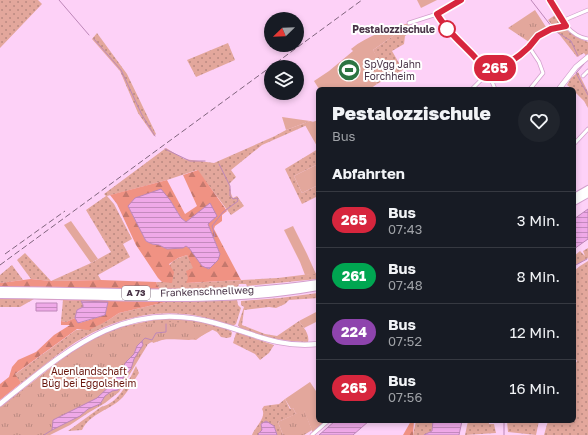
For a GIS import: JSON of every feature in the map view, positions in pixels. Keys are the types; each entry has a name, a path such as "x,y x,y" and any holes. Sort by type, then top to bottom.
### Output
{"highway":[{"path":"576,196 588,189"},
{"path":"576,201 588,194"},
{"name":"Frankenschnellweg","path":"0,290 205,293 244,292 316,283"},
{"name":"Frankenschnellweg","path":"0,295 206,298 243,296 316,287"},
{"path":"303,289 316,291"}],"main road":[{"path":"561,87 576,67 588,57"},
{"path":"0,404 81,342 101,331 134,320 170,316 194,318 220,324 278,343 302,345 316,344"}],"street":[{"path":"409,23 437,14 461,0"},
{"path":"550,0 562,21 572,33 588,39"},
{"path":"562,21 588,10"},
{"path":"437,14 452,35 483,66 494,87"},
{"path":"474,87 493,68 510,62 529,47 538,36 552,29 566,26"},
{"path":"529,47 539,62 543,74 532,87"},
{"path":"583,76 588,71"},
{"path":"576,142 588,129"},
{"path":"312,435 326,423"}],"green space":[{"path":"0,0 38,0 42,4 0,48"},
{"path":"417,0 437,0 421,8"},
{"path":"535,10 546,27 539,31 529,42 508,28"},
{"path":"555,15 569,32 588,42 588,58 584,53 577,57 548,20"},
{"name":"SpVgg Jahn Forchheim","path":"409,23 410,24 373,50 380,61 366,68 377,84 373,87 318,87 314,81 329,71 353,51 351,49 364,40"},
{"path":"410,24 414,30 405,36 404,44 392,51 403,70 377,84 366,68 379,61 373,50"},
{"path":"97,33 127,74 156,134 154,136 138,113 120,71 92,39"},
{"path":"228,43 235,60 196,77 187,60"},
{"path":"578,72 588,92 588,108 584,101 576,93 576,87 570,87 567,85 571,78"},
{"path":"282,117 310,121 286,130"},
{"path":"310,121 314,122 262,145 231,170 236,177 229,184 231,194 233,198 237,196 244,206 231,215 197,170 167,180 107,196 114,204 132,239 123,244 130,257 98,275 101,280 51,281 91,263 111,252 86,210 106,196 104,194 166,148 184,159 214,163 286,130"},
{"path":"316,121 316,144 305,125"},
{"path":"316,150 316,165 294,176 302,193 316,186 316,197 302,204 285,169"},
{"path":"316,165 316,186 302,193 294,176"},
{"path":"198,170 227,211 222,215 222,221 215,226 214,229 241,280 186,283 188,278 186,271 193,268 187,255 178,258 169,264 174,272 172,283 162,282 136,245 117,204 110,195 167,180 185,214 197,206 183,175","holes":["170,200 181,218 186,222 210,204 208,224 220,254 189,248 186,246 167,249 146,241 128,206"]},
{"path":"71,221 98,259 91,263 64,225"},
{"path":"293,226 316,274 305,275 284,230"},
{"path":"588,248 588,258 576,265 576,254 580,251 585,256 583,251"},
{"path":"25,253 51,281 31,279 17,260"},
{"path":"187,255 194,268 187,283 278,278 316,273 316,279 247,286 246,284 239,284 238,287 229,288 160,290 156,282 162,282 170,264 176,259"},
{"path":"588,261 588,435 544,435 547,423 576,423 576,269"},
{"path":"12,265 23,280 0,283 0,275"},
{"path":"31,279 51,281 101,280 156,282 160,290 0,288 0,283"},
{"path":"316,293 316,298 289,300 285,304 276,308 269,307 244,310 242,325 265,334 277,336 299,321 307,333 308,342 265,337 240,328 238,325 244,307 241,305 241,301"},
{"path":"0,297 34,297 34,299 20,307 0,307"},
{"path":"34,297 166,302 119,313 89,330 77,329 15,374 21,383 0,400 0,384 9,377 12,367 18,360 36,352 54,335 70,325 61,325 61,321 66,322 75,318 78,323 105,315 107,302 34,299"},
{"path":"63,300 81,301 83,305 83,307 77,310 75,318 66,322 61,321"},
{"path":"237,300 238,305 241,308 236,324 233,326 208,318 168,313 153,314 124,320 83,338 64,350 21,383 14,375 76,330 85,329 107,321 119,313 166,302"},
{"path":"316,312 316,322 304,328 299,321"},
{"path":"158,319 204,322 222,327 231,331 232,333 231,337 221,337 217,332 211,329 196,340 171,337 153,343 146,332 0,423 0,407 79,346 111,329"},
{"name":"Auenlandschaft Büg bei Eggolsheim","path":"170,322 188,323 216,328 199,337 189,340 158,340 148,344 119,392 105,403 70,425 50,435 0,435 0,409 56,364 87,343 103,335 125,328"},
{"path":"236,333 274,345 269,353 260,360 255,354 233,343"},
{"path":"136,366 139,373 123,397 90,420 82,430 68,431 101,407 113,401 126,385"},
{"path":"310,382 316,391 316,423 324,423 313,433 304,411 296,414 285,399"},
{"path":"285,399 290,409 293,408 296,414 278,422 283,435 277,435 274,426 262,430 258,434 259,435 252,435 262,419 262,409 264,406 279,404"},
{"path":"304,410 312,430 304,435 283,435 278,422"},
{"path":"410,423 414,423 413,435 403,435"},
{"path":"416,423 433,423 432,431 424,435 413,435"},
{"path":"468,423 494,424 496,433 465,435"},
{"path":"507,423 539,423 536,435 508,432"}],"shaded area":[{"path":"161,189 181,218 186,222 210,203 217,216 208,224 220,254 218,260 209,269 202,266 186,246 183,248 167,249 146,241 128,206 135,198"},
{"path":"588,209 588,239 576,248 576,218"},
{"path":"81,301 108,302 105,315 78,323 75,318 77,310 83,307"},
{"path":"36,303 57,303 57,311 36,311"},
{"path":"142,341 143,345 134,359 131,369 124,376 118,390 112,391 105,396 100,404 88,409 80,416 52,430 53,420 97,398 114,382 126,362 134,354 137,346"},
{"path":"266,421 274,426 277,435 258,434 262,430 261,424"},
{"path":"333,423 367,423 353,435 319,435"},
{"path":"433,423 462,423 459,435 424,435 432,431"}],"waterway":[{"path":"59,0 89,35"},
{"path":"531,0 555,31 571,41 578,56"},
{"path":"94,39 121,70 142,115 155,136"},
{"path":"584,64 576,73 588,95"},
{"path":"165,149 190,161 205,161"},
{"path":"213,237 215,236 212,226 223,212 238,201 237,198 233,199 230,196 230,186 219,164"},
{"path":"576,265 587,259"},
{"path":"142,341 145,338 152,340 156,333 166,332 166,324"},
{"path":"504,423 504,435"},
{"path":"44,435 52,430"}],"railway":[{"path":"0,265 362,0"},
{"path":"5,254 65,211"}],"bus line":[{"name":"265","path":"461,0 437,14 452,35 488,73 493,68 510,62 520,55 538,36 551,29 566,26 550,0"}],"place":[{"name":"Pestalozzischule","path":"447,29"},
{"name":"SpVgg Jahn Forchheim","path":"349,70"}]}
